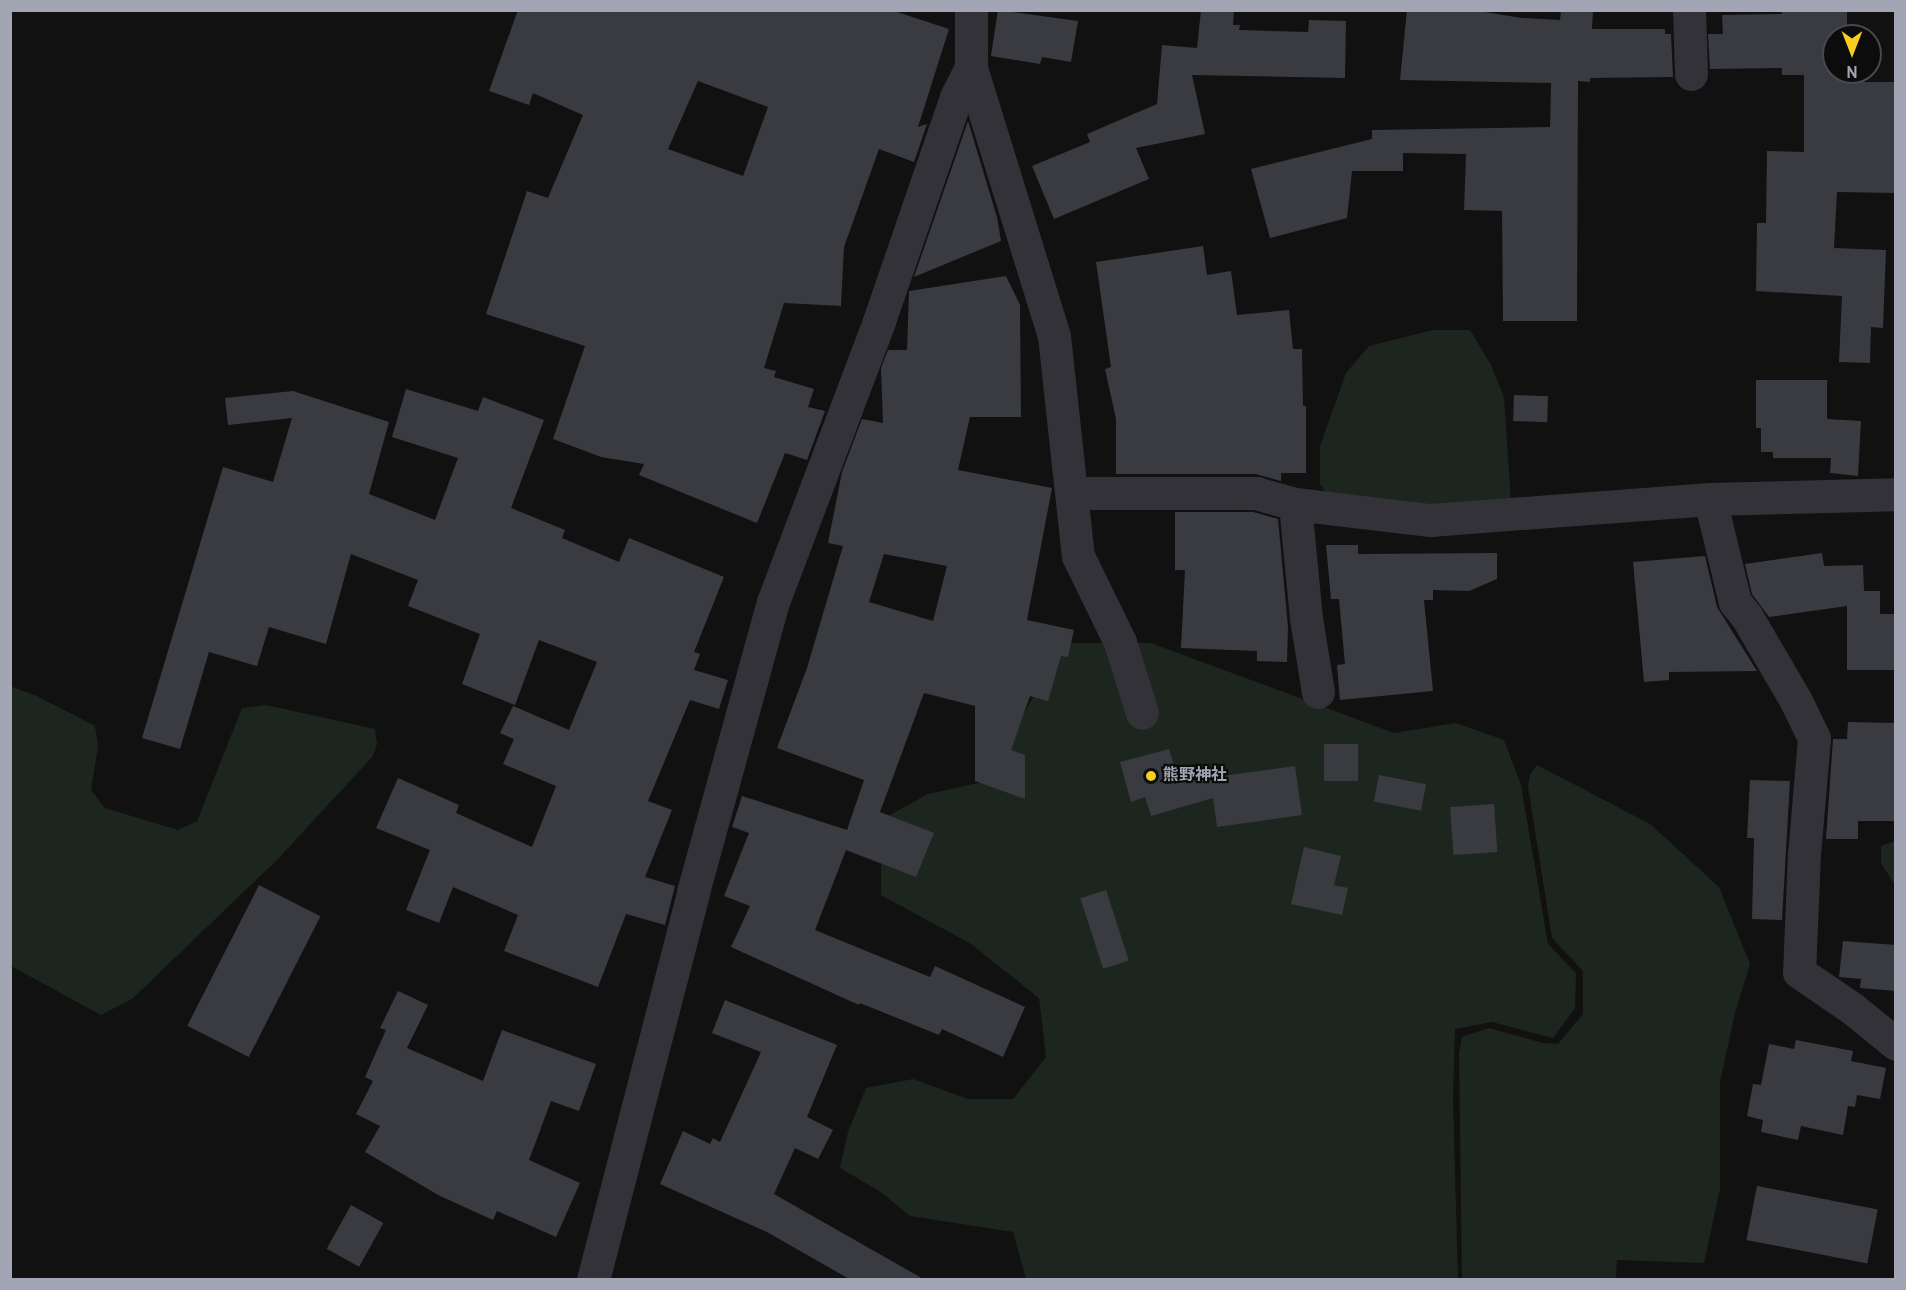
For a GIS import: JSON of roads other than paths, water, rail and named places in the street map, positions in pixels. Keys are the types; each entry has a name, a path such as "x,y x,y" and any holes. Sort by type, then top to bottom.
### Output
{"street":[{"path":"971,10 971,68 1054,336 1077,556 1120,642 1142,713"},
{"path":"1689,10 1691,74"},
{"path":"593,1280 693,892 773,602 879,321 957,97 971,68"},
{"path":"1072,493 1256,493 1295,504 1430,520 1710,499 1896,494"},
{"path":"1710,499 1735,602 1747,617 1796,701 1814,738 1804,854 1799,972 1853,1009 1896,1044"},
{"path":"1295,504 1306,618 1318,692"}],"place":[{"name":"熊野神社","path":"1151,776"}]}
